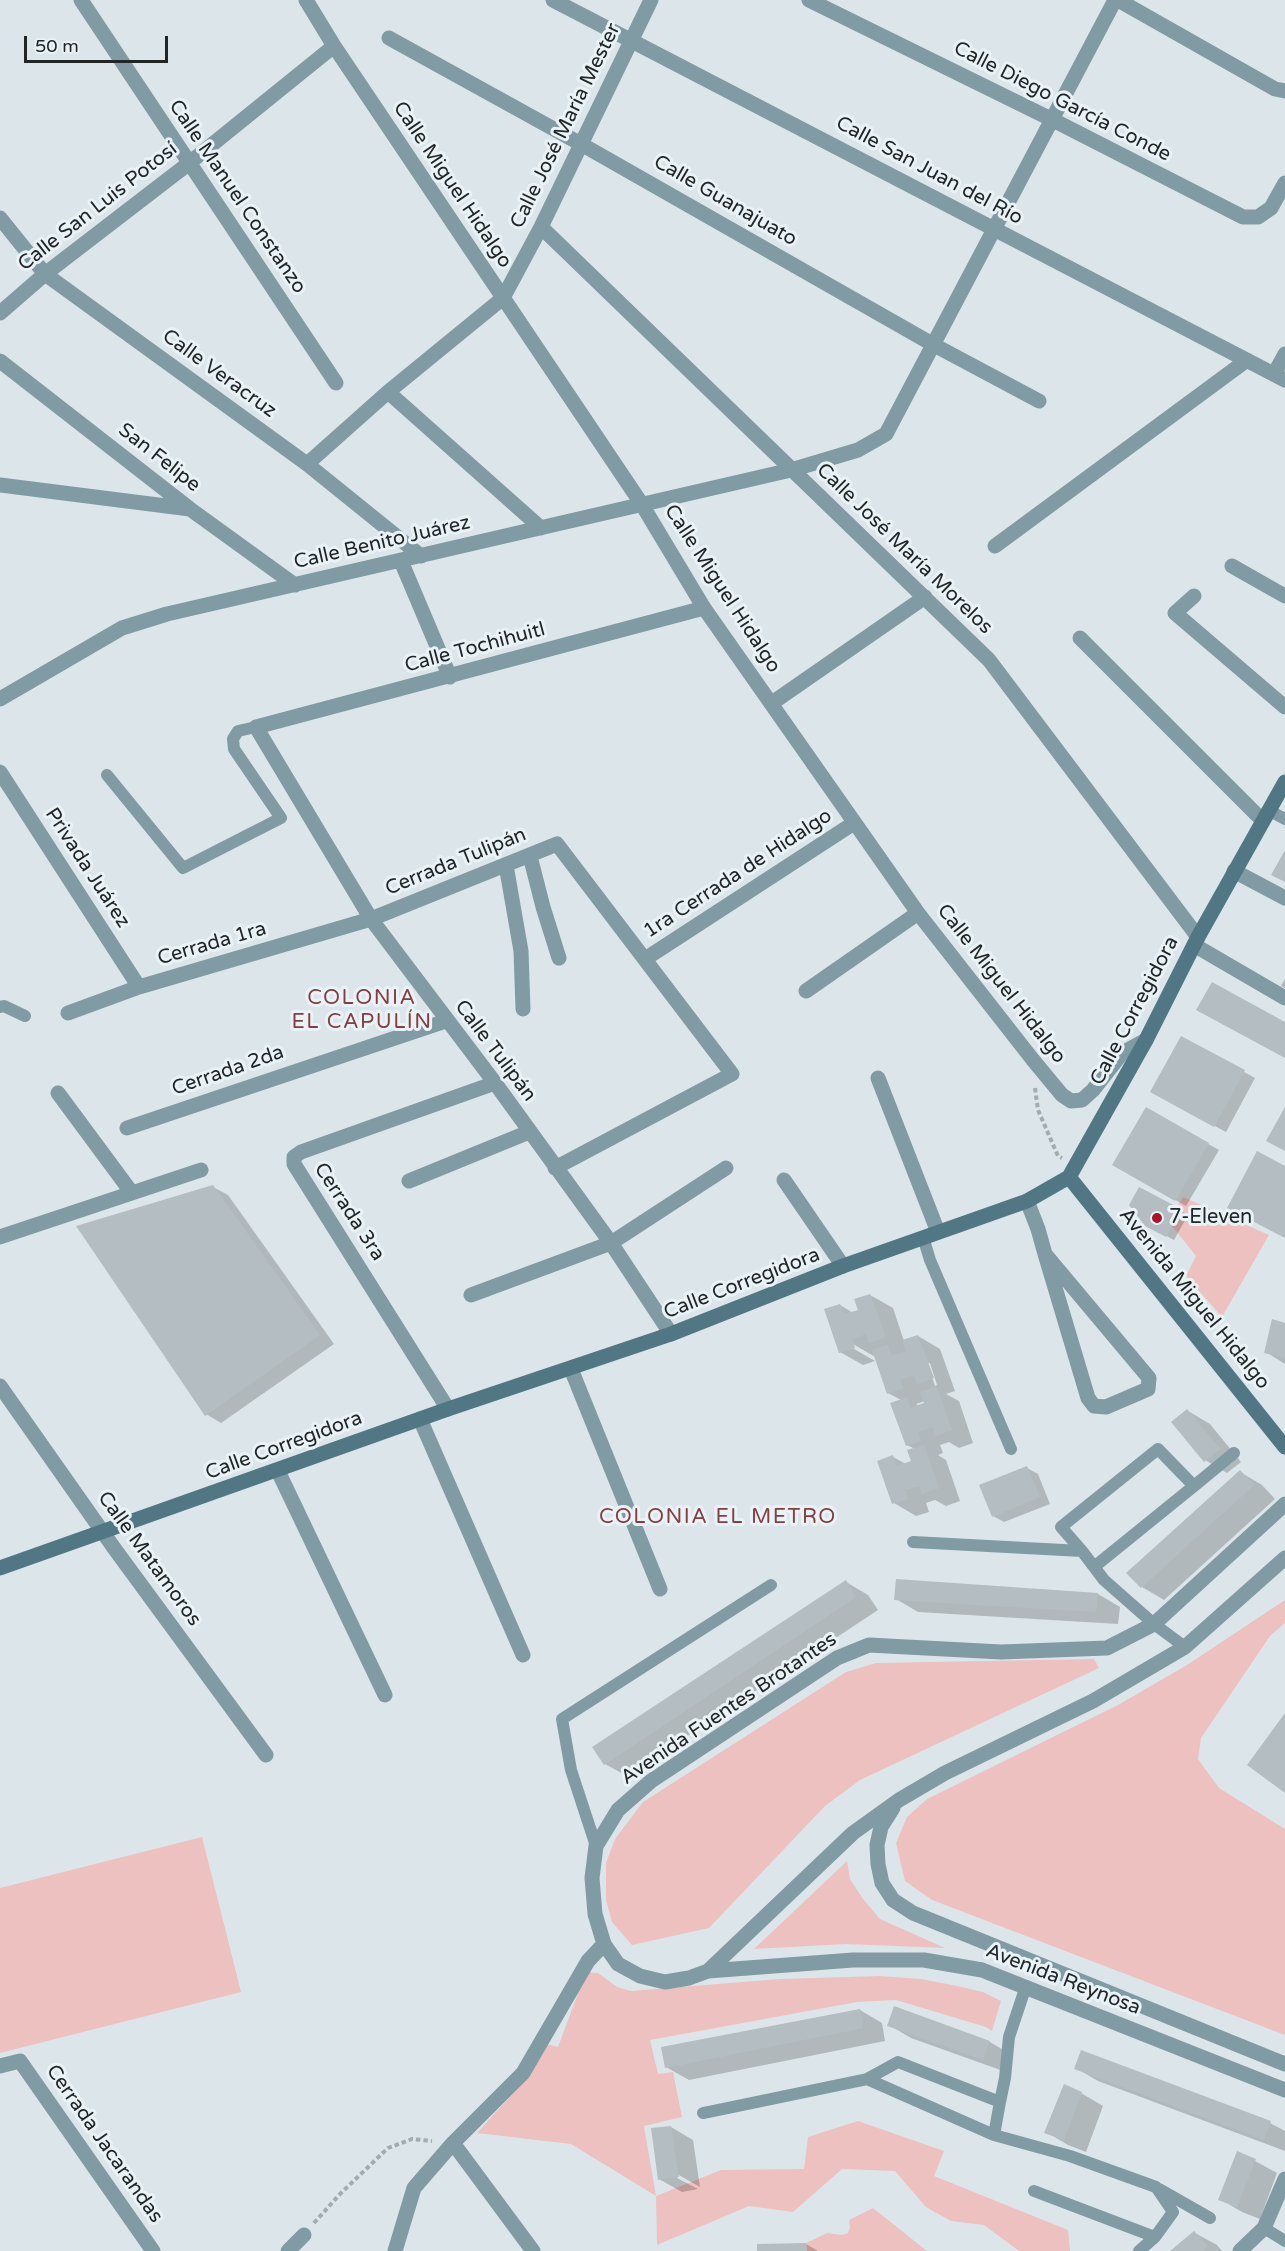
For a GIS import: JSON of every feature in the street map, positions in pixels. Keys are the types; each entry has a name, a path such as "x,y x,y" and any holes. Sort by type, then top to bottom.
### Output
{"street":[{"name":"Calle Manuel Constanzo","path":"81,0 188,164 336,383"},
{"name":"Calle Miguel Hidalgo","path":"306,0 334,46 641,503 704,608 918,913 1033,1060 1062,1095 1071,1101 1082,1100 1093,1090 1122,1053 1146,1040"},
{"name":"Calle San Juan del Río","path":"553,0 1280,377"},
{"name":"Calle José María Mester","path":"307,464 388,392 503,298 541,227 651,0"},
{"name":"Calle Diego García Conde","path":"809,0 1243,217 1258,217 1271,208 1285,183"},
{"name":"Calle Benito Juárez","path":"0,699 122,628 167,614 791,470 858,450 886,434 1117,0"},
{"path":"1117,0 1275,88 1285,91"},
{"name":"Calle Guanajuato","path":"389,38 581,144 934,345 1039,401"},
{"name":"Calle San Luis Potosí","path":"0,313 45,274 188,164 334,46"},
{"name":"Calle Veracruz","path":"0,218 45,274 307,464 421,555"},
{"name":"Calle José María Morelos","path":"541,227 989,660 1196,941"},
{"path":"1280,377 1285,354"},
{"path":"995,546 1247,360"},
{"name":"San Felipe","path":"0,361 190,509 294,585"},
{"path":"388,392 541,528"},
{"path":"0,485 190,509"},
{"path":"401,561 450,676"},
{"path":"1232,566 1285,596"},
{"path":"1194,596 1175,613 1285,707"},
{"path":"772,703 925,597"},
{"name":"Calle Tochihuitl","path":"256,727 704,608"},
{"path":"1080,638 1265,815"},
{"name":"Calle Tulipán","path":"256,727 371,919 495,1083 611,1243 671,1334"},
{"name":"Privada Juárez","path":"0,772 139,987"},
{"name":"Calle Corregidora","path":"0,1568 448,1409 671,1334 843,1266 1027,1201 1071,1172 1146,1040 1196,941 1285,782"},
{"name":"1ra Cerrada de Hidalgo","path":"645,959 854,823"},
{"name":"Cerrada Tulipán","path":"371,919 557,844 645,959"},
{"path":"531,856 543,907 559,958"},
{"path":"506,865 521,951 523,1009"},
{"path":"1234,871 1285,898"},
{"path":"806,991 918,913"},
{"name":"Cerrada 1ra","path":"68,1013 139,987 371,919"},
{"path":"1196,941 1285,998"},
{"path":"555,1168 732,1074 645,959"},
{"name":"Cerrada 2da","path":"126,1128 446,1021"},
{"path":"878,1078 938,1232"},
{"name":"Cerrada 3ra","path":"448,1409 294,1164 294,1157 302,1152 495,1083"},
{"path":"58,1093 132,1193"},
{"path":"409,1180 529,1132"},
{"path":"471,1295 611,1243 726,1168"},
{"path":"3,1232 201,1170"},
{"name":"Avenida Miguel Hidalgo","path":"1071,1172 1285,1448"},
{"path":"784,1180 843,1266"},
{"path":"1027,1201 1088,1398 1094,1406 1106,1407 1148,1389 1149,1378 1045,1254"},
{"path":"571,1369 660,1589"},
{"name":"Calle Matamoros","path":"0,1386 103,1532 266,1755"},
{"path":"420,1419 523,1654"},
{"path":"278,1471 385,1695"},
{"name":"Avenida Fuentes Brotantes","path":"1285,1504 1154,1624 1107,1647 1000,1652 869,1645 837,1658 651,1781 618,1810 596,1846 592,1878 595,1914 604,1944 618,1964 640,1976 665,1982 689,1978 708,1971 854,1833 899,1800 945,1773 1093,1701 1185,1647 1285,1558"},
{"name":"Avenida Reynosa","path":"899,1800 881,1827 878,1864 882,1883 893,1899 913,1913 1285,2064"},
{"path":"395,2251 414,2188 453,2143 523,2073 588,1960 604,1944"},
{"name":"Avenida Reynosa","path":"708,1971 853,1960 924,1960 982,1970 1285,2090"},
{"name":"Cerrada Jacarandas","path":"0,2066 20,2061 153,2251"},
{"path":"453,2143 533,2251"},
{"path":"1240,2251 1264,2228 1285,2180"},
{"path":"288,2251 304,2235"}],"lane":[{"path":"107,775 183,868 280,818 234,749 233,739 238,730 256,727"},
{"path":"1265,815 1285,819"},
{"path":"0,1007 4,1006 25,1016"},
{"path":"923,1237 930,1260 1011,1449"},
{"path":"1185,1647 1154,1624 1104,1580 1061,1527 1158,1449 1194,1486"},
{"path":"1094,1567 1234,1453"},
{"path":"913,1542 1082,1551"},
{"path":"596,1846 571,1770 562,1719 771,1585"},
{"path":"994,2135 1005,2078 1009,2037 1026,1986"},
{"path":"703,2113 867,2079 898,2062 1000,2102"},
{"path":"867,2079 994,2135 1070,2156 1156,2187 1210,2218"},
{"path":"1139,2251 1155,2237 1173,2212 1156,2187"},
{"path":"1034,2191 1155,2237"},
{"path":"1264,2228 1285,2241"}],"path":[{"path":"1033,1060 1038,1110 1059,1156 1071,1172"},
{"path":"304,2235 340,2194 388,2148 412,2139 453,2143"}],"shaded area":[{"path":"1183,1197 1269,1235 1222,1317 1186,1276 1196,1256 1172,1226 1181,1210 1177,1206"},
{"path":"1285,1600 1285,1623 1270,1636 1201,1738 1198,1759 1219,1788 1285,1829 1285,2035 932,1900 905,1881 896,1843 907,1817 927,1799 1118,1705 1187,1665"},
{"path":"1094,1659 1099,1668 860,1780 825,1806 709,1928 632,1945 612,1922 606,1900 606,1863 615,1839 643,1802 846,1672 876,1663"},
{"path":"202,1837 241,1992 0,2053 0,1888"},
{"path":"847,1861 850,1879 880,1919 945,1948 846,1944 754,1949"},
{"path":"586,1972 598,1973 617,1987 631,1991 780,1979 880,1976 921,1979 957,1986 983,1992 1001,2001 992,2031 986,2027 896,2000 857,2002 650,2040 658,2074 673,2072 682,2117 644,2126 656,2196 571,2144 477,2133 529,2076 543,2043 558,2047"},
{"path":"858,2121 944,2151 934,2176 1068,2230 1070,2251 1019,2251 984,2225 951,2221 926,2207 895,2171 842,2169 793,2212 749,2206 657,2245 656,2196 721,2170 804,2169 808,2137"},
{"path":"873,2208 927,2251 807,2251 806,2243 827,2233 842,2235 848,2233 849,2220"}],"building":[{"path":"1285,850 1285,882 1271,875"},
{"path":"1212,982 1285,1022 1285,1058 1196,1010"},
{"path":"1181,1036 1245,1070 1214,1127 1150,1092"},
{"path":"1146,1107 1209,1143 1175,1201 1112,1165"},
{"path":"1285,1107 1285,1151 1266,1141"},
{"path":"1257,1151 1285,1166 1285,1238 1227,1208"},
{"path":"213,1185 320,1335 205,1416 76,1226"},
{"name":"7-Eleven","path":"1139,1187 1181,1209 1166,1237 1145,1226 1129,1205"},
{"path":"870,1294 886,1337 869,1343 866,1334 852,1339 855,1348 839,1353 824,1309 840,1304 844,1314 858,1310 854,1299"},
{"path":"1272,1319 1285,1323 1285,1358 1264,1353"},
{"path":"918,1335 934,1378 917,1384 914,1375 900,1380 903,1388 887,1394 872,1350 888,1345 892,1356 906,1351 902,1340"},
{"path":"937,1387 952,1430 936,1436 933,1427 918,1432 921,1441 906,1446 890,1403 907,1397 910,1408 924,1403 920,1392"},
{"path":"1187,1409 1220,1449 1204,1462 1171,1422"},
{"path":"924,1445 939,1488 922,1494 919,1486 905,1490 908,1499 892,1504 877,1461 893,1455 897,1466 911,1461 907,1450"},
{"path":"1027,1466 1040,1497 992,1517 979,1485"},
{"path":"1240,1470 1254,1485 1141,1588 1126,1573"},
{"path":"896,1579 1098,1593 1096,1612 894,1600"},
{"path":"846,1580 856,1597 604,1765 592,1747"},
{"path":"1285,1713 1285,1793 1247,1765"},
{"path":"894,2006 990,2041 983,2060 887,2026"},
{"path":"860,2009 863,2028 665,2068 661,2047"},
{"path":"1081,2050 1271,2121 1264,2140 1074,2069"},
{"path":"1064,2084 1082,2092 1064,2140 1044,2133"},
{"path":"671,2126 679,2177 658,2180 651,2128"},
{"path":"1237,2151 1256,2159 1237,2207 1218,2200"},
{"path":"1194,2231 1208,2246 1203,2251 1170,2251"},
{"path":"806,2243 807,2251 757,2251 757,2244"}],"place":[{"name":"7-Eleven","path":"1157,1218"}],"district":[{"name":"COLONIA EL CAPULÍN","path":"362,1010"},
{"name":"COLONIA EL METRO","path":"718,1517"}]}
